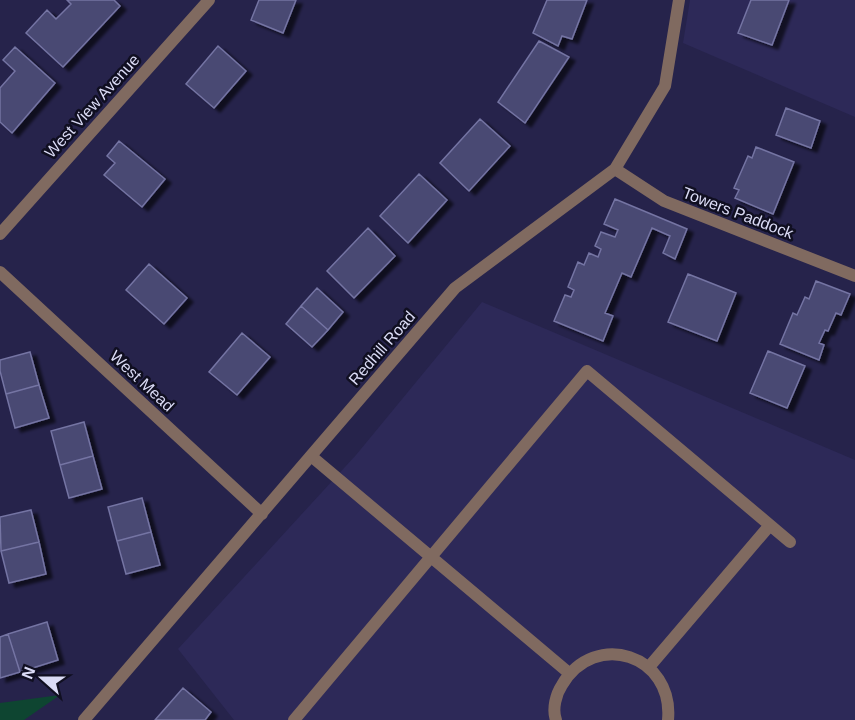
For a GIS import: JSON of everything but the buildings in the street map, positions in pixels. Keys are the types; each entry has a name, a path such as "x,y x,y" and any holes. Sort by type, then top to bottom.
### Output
{"street":[{"name":"West View Avenue","path":"0,234 209,0"},
{"name":"Redhill Road","path":"84,720 455,288 615,169 665,86 679,0"},
{"name":"Towers Paddock","path":"615,169 664,201 855,276"},
{"name":"West Mead","path":"0,272 262,514"},
{"path":"294,720 587,371 790,542"},
{"path":"311,456 569,673"},
{"path":"649,667 770,525"},
{"path":"556,720 557,693 569,673 586,659 608,654 630,656 649,667 663,685 669,706 668,720"}],"shaded area":[{"path":"690,0 855,0 855,117 683,43"},
{"path":"482,302 855,460 855,720 234,720 178,649 356,455"}],"green space":[{"path":"60,695 24,720 0,720 0,703"}]}
